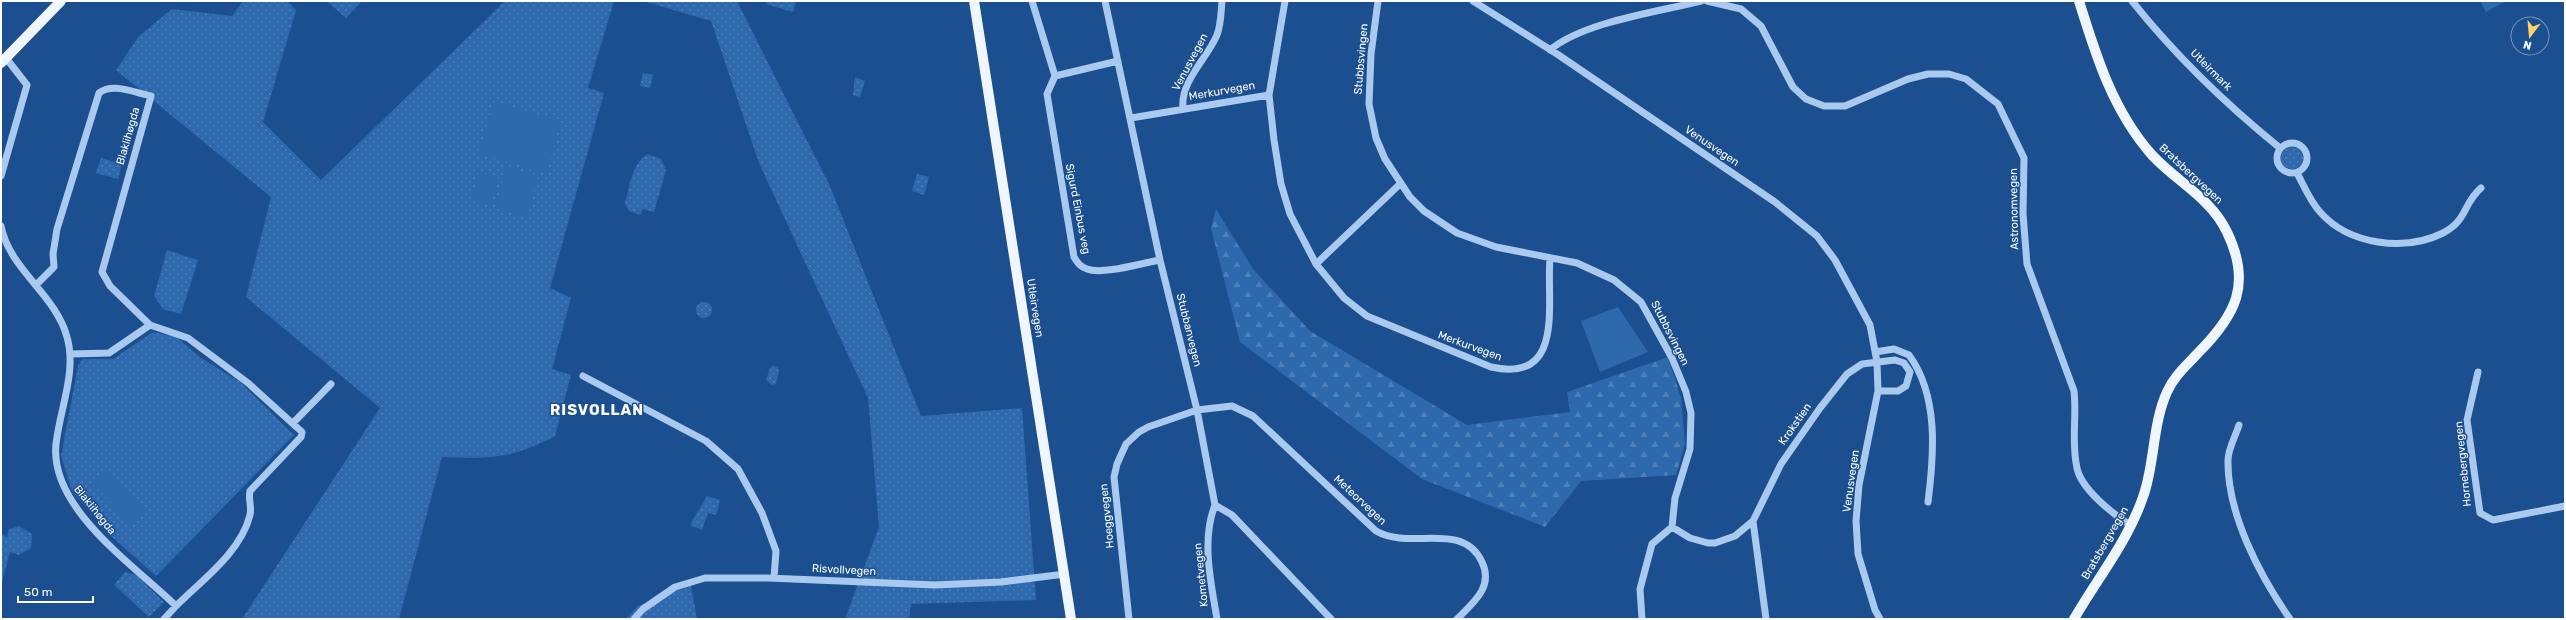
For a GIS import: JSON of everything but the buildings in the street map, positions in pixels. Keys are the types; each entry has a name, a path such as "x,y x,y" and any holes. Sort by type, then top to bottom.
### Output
{"main road":[{"path":"4,60 61,1"},
{"name":"Utleirvegen","path":"974,1 1071,619"},
{"name":"Bratsbergvegen","path":"2074,619 2130,526 2146,486 2159,418 2167,392 2181,370 2216,335 2230,316 2237,296 2238,269 2227,232 2214,212 2152,155 2121,111 2104,78 2079,1"}],"street":[{"path":"1032,1 1055,76 1118,61"},
{"name":"Stubbanvegen","path":"1105,1 1160,260 1197,410 1215,505"},
{"name":"Venusvegen","path":"1183,109 1183,96 1187,86 1218,34 1222,1"},
{"name":"Merkurvegen","path":"1285,1 1269,94 1281,184 1290,214 1316,264 1344,298 1367,316 1491,367 1511,370 1534,362 1546,344 1550,321 1550,258"},
{"name":"Stubbsvingen","path":"1378,1 1369,68 1369,104 1376,138 1385,159 1400,184 1424,211 1458,233 1496,247 1577,263 1614,280 1642,302 1672,358 1686,392 1691,413 1690,448 1675,498 1672,527"},
{"name":"Venusvegen","path":"1473,1 1550,50 1775,202 1817,236 1835,260 1870,325 1876,352 1878,391 1859,485 1856,521 1858,554 1875,610 1880,619"},
{"path":"1550,50 1561,41 1581,33 1701,1"},
{"name":"Astronomvegen","path":"1707,1 1741,9 1761,26 1793,87 1806,99 1824,106 1845,106 1908,79 1928,74 1949,74 1966,79 1998,104 2024,158 2023,214 2027,264 2074,391 2077,412 2077,468 2085,484 2103,504 2130,526"},
{"name":"Utleirmark","path":"2132,1 2150,24 2192,67 2245,118 2280,148"},
{"path":"1,176 27,85 4,60"},
{"name":"Sigurd Einbus veg","path":"1055,76 1047,94 1074,257 1079,265 1087,270 1098,270 1160,260"},
{"name":"Blaklihøgda","path":"36,285 54,267 53,254 57,229 99,92 104,88 111,87 151,96 102,272 110,286 150,325 188,338 248,383 294,423"},
{"name":"Merkurvegen","path":"1131,118 1269,94"},
{"path":"2292,142 2304,148 2307,156 2306,164 2297,173 2288,172 2280,168 2277,160 2280,148 2292,142"},
{"path":"2297,173 2321,212 2335,225 2353,235 2373,242 2402,243 2443,233 2463,217 2471,196 2481,188"},
{"path":"1316,264 1400,184"},
{"name":"Blaklihøgda","path":"1,226 3,236 10,250 63,324 71,354 70,371 56,445 56,458 64,489 94,529 176,606"},
{"path":"71,354 109,353 150,325"},
{"path":"1876,352 1894,349 1909,355 1928,391 1933,456 1928,502"},
{"path":"1877,362 1900,361 1908,367 1910,377 1903,389 1878,391"},
{"name":"Krokstien","path":"1672,527 1690,538 1716,543 1735,536 1752,521 1781,464 1820,408 1856,366 1877,362"},
{"name":"Hornebergvegen","path":"2478,372 2467,420 2480,513 2493,520 2565,506"},
{"path":"583,376 706,441 738,469 762,513 776,551 774,578"},
{"path":"164,619 232,550 244,534 251,514 248,499 250,491 301,437 302,432 294,423 331,384"},
{"name":"Meteorvegen","path":"1197,410 1232,406 1253,416 1376,531 1386,537 1407,540 1444,538 1469,546 1480,559 1486,579 1482,593 1457,619"},
{"name":"Hoeggvegen","path":"1129,619 1114,477 1117,464 1126,444 1139,432 1197,410"},
{"path":"2239,425 2228,459 2236,516 2267,586 2290,619"},
{"path":"1215,505 1232,515 1331,619"},
{"name":"Kometvegen","path":"1215,505 1210,519 1208,544 1217,619"},
{"path":"1752,521 1766,619"},
{"path":"1642,619 1640,589 1652,544 1672,527"},
{"name":"Risvollvegen","path":"634,619 643,609 675,587 705,578 774,578 935,585 1001,582 1065,574"}],"green space":[{"path":"243,1 287,1 296,10 263,122 321,180 505,1 614,1 588,88 604,93 550,288 571,298 552,369 571,375 555,436 540,444 500,456 473,458 442,457 399,619 242,619 380,408 246,297 271,197 116,70 139,36 172,9 232,16"},
{"path":"327,1 362,1 346,18"},
{"path":"643,1 737,1 830,186 921,416 1022,408 1036,600 911,604 909,619 845,619 879,527 868,398 759,163 711,21"},
{"path":"766,1 796,1 793,12 766,4"},
{"path":"2480,1 2506,1 2486,12"},
{"path":"643,73 653,75 650,88 640,86"},
{"path":"855,77 865,81 860,97 853,95"},
{"path":"494,102 561,121 546,173 479,154"},
{"path":"2292,147 2300,150 2303,158 2300,166 2292,169 2284,166 2281,158 2284,150"},
{"path":"647,154 661,159 666,170 654,212 642,209 641,215 629,211 625,204 635,170 642,158"},
{"path":"101,158 122,164 118,179 96,173"},
{"path":"506,167 538,176 527,217 495,208"},
{"path":"479,172 499,178 491,206 471,200"},
{"path":"917,174 929,177 924,195 912,191"},
{"path":"1216,209 1253,269 1310,331 1467,425 1570,412 1567,392 1668,357 1681,398 1685,444 1676,475 1581,481 1545,527 1422,479 1240,342 1211,228"},
{"path":"167,250 198,260 181,314 163,309 154,296"},
{"path":"704,302 710,304 712,310 710,316 704,318 698,316 696,310 698,304"},
{"path":"1618,307 1648,352 1600,372 1581,321"},
{"path":"153,332 176,337 201,358 240,382 294,435 156,576 111,536 72,491 61,456 78,366 82,359 113,359"},
{"path":"773,366 777,367 779,371 776,384 772,385 766,380 770,368"},
{"path":"107,471 146,512 132,525 93,485"},
{"path":"707,496 720,500 716,515 708,513 702,530 690,525"},
{"path":"19,526 32,534 31,548 19,555 10,552 1,585 1,532 7,538 8,530"},
{"path":"125,572 136,575 164,602 149,617 114,585"},
{"path":"691,585 697,619 626,619 638,606"}],"district":[{"name":"RISVOLLAN","path":"597,410"}]}
